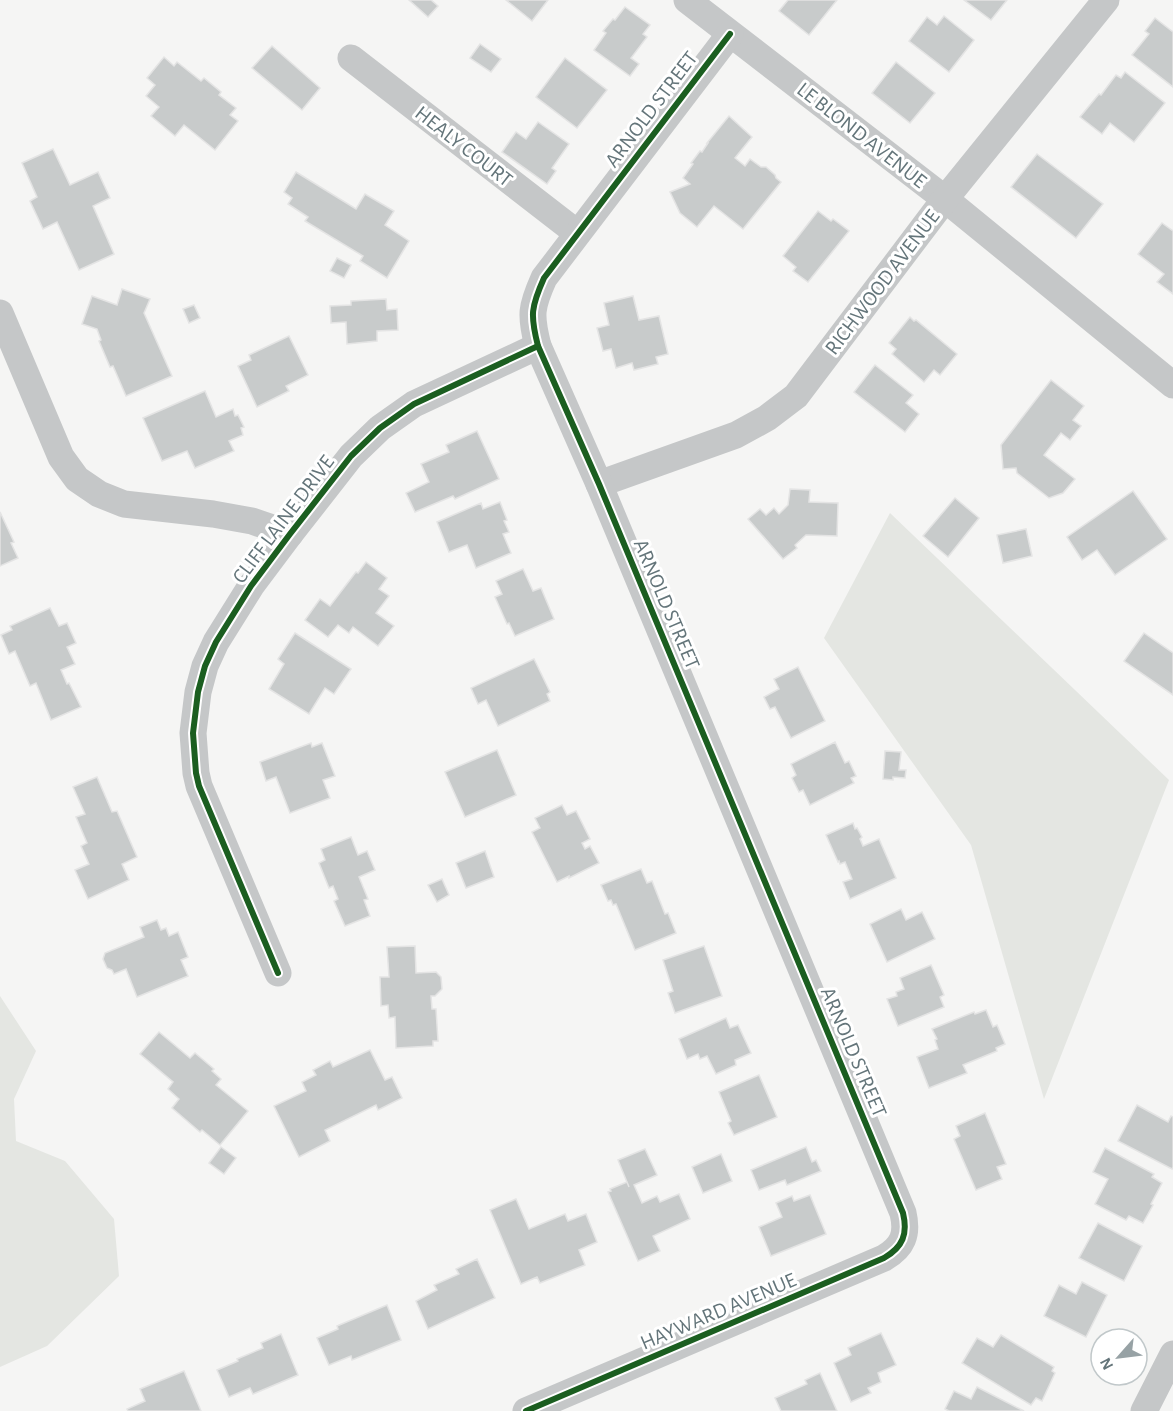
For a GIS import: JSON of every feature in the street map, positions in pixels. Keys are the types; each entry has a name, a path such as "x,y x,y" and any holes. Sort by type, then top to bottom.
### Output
{"street":[{"name":"LE BLOND AVENUE","path":"687,0 945,199 1173,386"},
{"name":"RICHWOOD AVENUE","path":"599,484 736,435 767,418 796,396 945,199 1106,0"},
{"name":"ARNOLD STREET","path":"730,34 544,278 534,299 532,323 538,346 599,484 903,1213 906,1225"},
{"name":"HEALY COURT","path":"351,58 577,233"},
{"path":"0,313 61,457 77,479 99,494 124,504 213,514 252,521 290,534"},
{"name":"CLIFF LAINE DRIVE","path":"278,973 199,786 193,733 198,692 205,666 216,642 251,586 351,456 381,428 414,404 538,346"},
{"name":"HAYWARD AVENUE","path":"526,1411 884,1258 894,1252 902,1241 906,1225"},
{"path":"1144,1411 1173,1354"}],"shaded area":[{"path":"890,513 1169,780 1044,1099 971,845 824,638"},
{"path":"0,996 36,1051 14,1099 16,1141 65,1161 114,1219 119,1276 47,1346 0,1367"}],"building":[{"path":"409,0 431,0 438,6 428,17"},
{"path":"506,0 548,0 532,21"},
{"path":"788,0 837,0 809,35 779,11"},
{"path":"964,0 1007,0 991,20"},
{"path":"625,7 650,25 643,34 647,37 631,58 639,64 630,76 594,50 606,33 603,31"},
{"path":"944,16 974,40 949,72 909,41 927,17 937,25"},
{"path":"1155,18 1173,32 1173,87 1132,55 1149,34 1145,31"},
{"path":"480,44 501,59 491,72 470,58"},
{"path":"272,46 320,88 302,110 252,68"},
{"path":"164,57 174,66 177,62 201,81 204,78 221,92 219,95 236,108 230,115 238,121 215,150 184,125 175,136 151,116 159,107 146,96 155,85 147,78"},
{"path":"565,58 607,90 577,128 536,97"},
{"path":"896,62 935,93 910,123 872,93"},
{"path":"1125,72 1165,103 1134,142 1110,123 1102,134 1080,117 1116,75 1121,78"},
{"path":"729,116 752,137 735,158 745,166 750,159 761,167 766,167 781,182 743,229 714,206 697,227 680,213 670,192 690,184 683,178 693,164 691,163"},
{"path":"538,122 569,144 552,168 556,171 547,184 502,152 516,132 526,139"},
{"path":"53,149 70,185 98,172 110,198 93,206 114,254 79,270 57,222 43,229 30,201 37,197 22,163"},
{"path":"1037,154 1103,204 1076,238 1011,187"},
{"path":"296,172 356,209 365,194 394,211 385,225 409,241 387,278 360,261 363,256 305,221 308,217 288,204 292,198 284,192"},
{"path":"818,211 849,231 808,282 793,271 796,267 783,256"},
{"path":"1162,223 1173,231 1173,294 1157,282 1164,274 1138,254"},
{"path":"337,258 351,265 344,278 330,271"},
{"path":"122,289 150,299 144,313 172,376 126,396 113,366 110,367 99,341 101,340 97,329 82,324 92,296 117,305"},
{"path":"633,296 639,320 659,316 668,354 656,357 658,364 634,370 632,363 616,368 611,349 603,351 597,328 609,325 604,303"},
{"path":"386,299 387,310 397,309 398,330 377,331 377,341 347,344 346,322 331,323 330,306 351,305 351,301"},
{"path":"194,305 200,318 189,323 183,309"},
{"path":"910,317 957,354 940,375 934,370 924,382 892,354 896,349 889,343"},
{"path":"289,336 308,375 286,386 289,391 257,407 238,366 251,360 249,355"},
{"path":"875,365 913,395 906,403 919,414 905,432 854,392"},
{"path":"1051,380 1084,406 1073,420 1081,426 1070,440 1061,433 1044,455 1075,479 1063,493 1049,498 1017,473 1016,468 1003,469 1001,445"},
{"path":"205,391 216,417 233,409 235,416 238,415 244,427 241,428 243,435 229,441 234,451 195,468 187,451 162,461 143,418"},
{"path":"477,431 499,479 455,499 453,496 415,512 406,493 429,482 421,464 449,452 446,445"},
{"path":"790,489 810,490 809,502 838,503 837,536 806,535 795,545 797,548 783,559 748,519 760,509 766,515 774,508 779,514 788,505"},
{"path":"1133,491 1167,539 1115,575 1097,550 1082,560 1067,537"},
{"path":"955,498 979,518 948,557 923,536"},
{"path":"500,502 509,532 503,534 511,553 476,568 467,545 449,552 437,522 481,503 483,509"},
{"path":"0,512 14,542 11,543 18,558 0,566"},
{"path":"1026,529 1032,556 1003,563 997,535"},
{"path":"366,562 387,578 379,589 389,596 376,613 394,626 378,646 353,627 349,633 338,625 328,637 305,620 320,599 330,606"},
{"path":"523,569 533,591 541,588 554,619 515,636 495,597 502,594 496,581"},
{"path":"50,608 59,626 67,623 76,643 67,647 75,664 61,670 81,707 51,720 36,683 30,686 15,651 9,654 1,635 12,630 10,626"},
{"path":"295,633 351,669 334,694 325,688 309,714 269,689 284,664 278,659"},
{"path":"1144,633 1173,653 1173,695 1124,661"},
{"path":"534,659 550,692 547,694 550,701 498,726 486,700 478,704 471,688"},
{"path":"798,667 825,721 791,738 775,707 770,709 764,697 779,689 774,679"},
{"path":"835,742 845,763 849,761 856,776 851,778 854,783 810,805 803,790 799,792 792,778 796,775 791,764"},
{"path":"311,743 312,747 322,743 335,776 323,780 330,798 290,813 276,777 266,781 260,762"},
{"path":"497,750 516,795 465,817 445,772"},
{"path":"885,751 901,752 899,770 906,770 905,778 883,779"},
{"path":"97,777 112,812 117,811 137,857 122,864 129,880 88,899 75,870 89,864 81,846 87,843 76,817 85,814 73,787"},
{"path":"562,805 567,815 576,811 590,839 582,843 585,849 590,846 599,863 557,882 532,832 540,828 535,818"},
{"path":"853,823 862,837 860,839 863,846 879,839 896,878 850,899 843,882 852,879 845,862 840,864 838,862 826,835"},
{"path":"351,837 358,855 367,851 375,870 359,877 368,899 364,900 370,916 345,926 334,901 338,899 333,886 329,888 319,863 325,860 321,849"},
{"path":"485,851 494,877 466,888 456,863"},
{"path":"641,869 647,883 652,881 665,914 668,913 676,933 635,950 616,904 613,905 611,900 608,901 601,885"},
{"path":"442,879 449,895 437,902 428,885"},
{"path":"901,909 906,920 922,912 935,939 887,962 870,924"},
{"path":"157,920 161,930 166,928 169,936 178,932 188,957 181,960 188,976 137,997 126,969 114,974 107,968 103,959 105,953 144,937 140,927"},
{"path":"415,946 416,973 436,972 441,977 442,989 435,996 431,996 432,1009 436,1009 438,1041 433,1041 433,1046 396,1048 395,1017 389,1018 388,1005 381,1006 380,977 389,977 387,947"},
{"path":"704,946 722,996 675,1013 668,993 673,991 663,960"},
{"path":"931,965 944,995 940,997 944,1007 898,1026 887,999 897,996 896,992 904,989 900,978"},
{"path":"986,1010 993,1027 997,1025 1005,1044 996,1048 997,1051 963,1065 967,1073 929,1088 917,1057 938,1049 935,1040 937,1039 932,1029 974,1012 975,1014"},
{"path":"726,1018 730,1028 738,1025 751,1053 735,1060 736,1065 716,1074 707,1056 700,1059 698,1054 687,1059 679,1039"},
{"path":"159,1032 190,1058 195,1053 214,1069 212,1071 221,1079 216,1085 248,1111 220,1145 202,1130 200,1132 172,1108 179,1099 168,1089 173,1082 140,1054"},
{"path":"370,1050 385,1080 392,1077 402,1098 378,1110 376,1105 325,1130 330,1141 299,1157 274,1106 306,1091 302,1082 316,1075 313,1070 330,1061 333,1067"},
{"path":"759,1075 777,1117 734,1135 719,1092"},
{"path":"1137,1105 1168,1122 1171,1116 1173,1117 1172,1169 1118,1141"},
{"path":"985,1113 1006,1164 997,1167 1002,1179 976,1190 954,1139 960,1136 956,1126"},
{"path":"221,1147 236,1158 224,1174 209,1163"},
{"path":"806,1147 812,1162 816,1160 821,1171 787,1185 785,1180 759,1190 751,1170"},
{"path":"1105,1148 1154,1174 1152,1177 1162,1183 1143,1223 1129,1216 1126,1220 1095,1204 1108,1179 1093,1172"},
{"path":"645,1149 657,1175 634,1185 642,1203 657,1196 660,1202 679,1194 690,1219 653,1236 660,1251 638,1261 608,1192 627,1182 618,1160"},
{"path":"721,1154 732,1181 703,1193 692,1167"},
{"path":"810,1195 826,1234 771,1256 759,1227 782,1217 776,1203 792,1196 794,1201"},
{"path":"516,1199 529,1229 565,1214 568,1221 586,1214 597,1242 579,1250 585,1265 540,1283 537,1277 521,1284 490,1210"},
{"path":"1098,1223 1142,1246 1124,1281 1079,1258"},
{"path":"477,1259 495,1298 428,1329 416,1301 437,1290 434,1285 459,1274 456,1269"},
{"path":"1082,1282 1107,1295 1086,1337 1044,1316 1059,1285 1076,1294"},
{"path":"387,1305 401,1340 352,1360 351,1356 329,1365 317,1338 338,1329 337,1326"},
{"path":"881,1333 896,1365 878,1373 881,1382 868,1388 871,1393 851,1402 834,1363 851,1355 848,1348"},
{"path":"281,1334 298,1375 253,1394 250,1388 229,1397 217,1370 263,1348 261,1343"},
{"path":"1001,1335 1054,1367 1052,1371 1055,1373 1042,1401 1036,1398 1031,1405 962,1363 977,1338 993,1347"},
{"path":"184,1371 201,1411 128,1411 127,1409 145,1401 140,1389"},
{"path":"820,1373 837,1411 781,1411 775,1398 807,1384 805,1380"},
{"path":"977,1387 1024,1411 949,1411 945,1409 954,1391 971,1399"}],"cycle path":[{"path":"526,1411 884,1258 896,1249 904,1234 903,1213 599,484 538,346 534,326 534,304 544,278 730,34"},
{"path":"278,973 199,786 193,733 198,692 205,666 216,642 251,586 351,456 380,428 414,404 538,346"}]}
